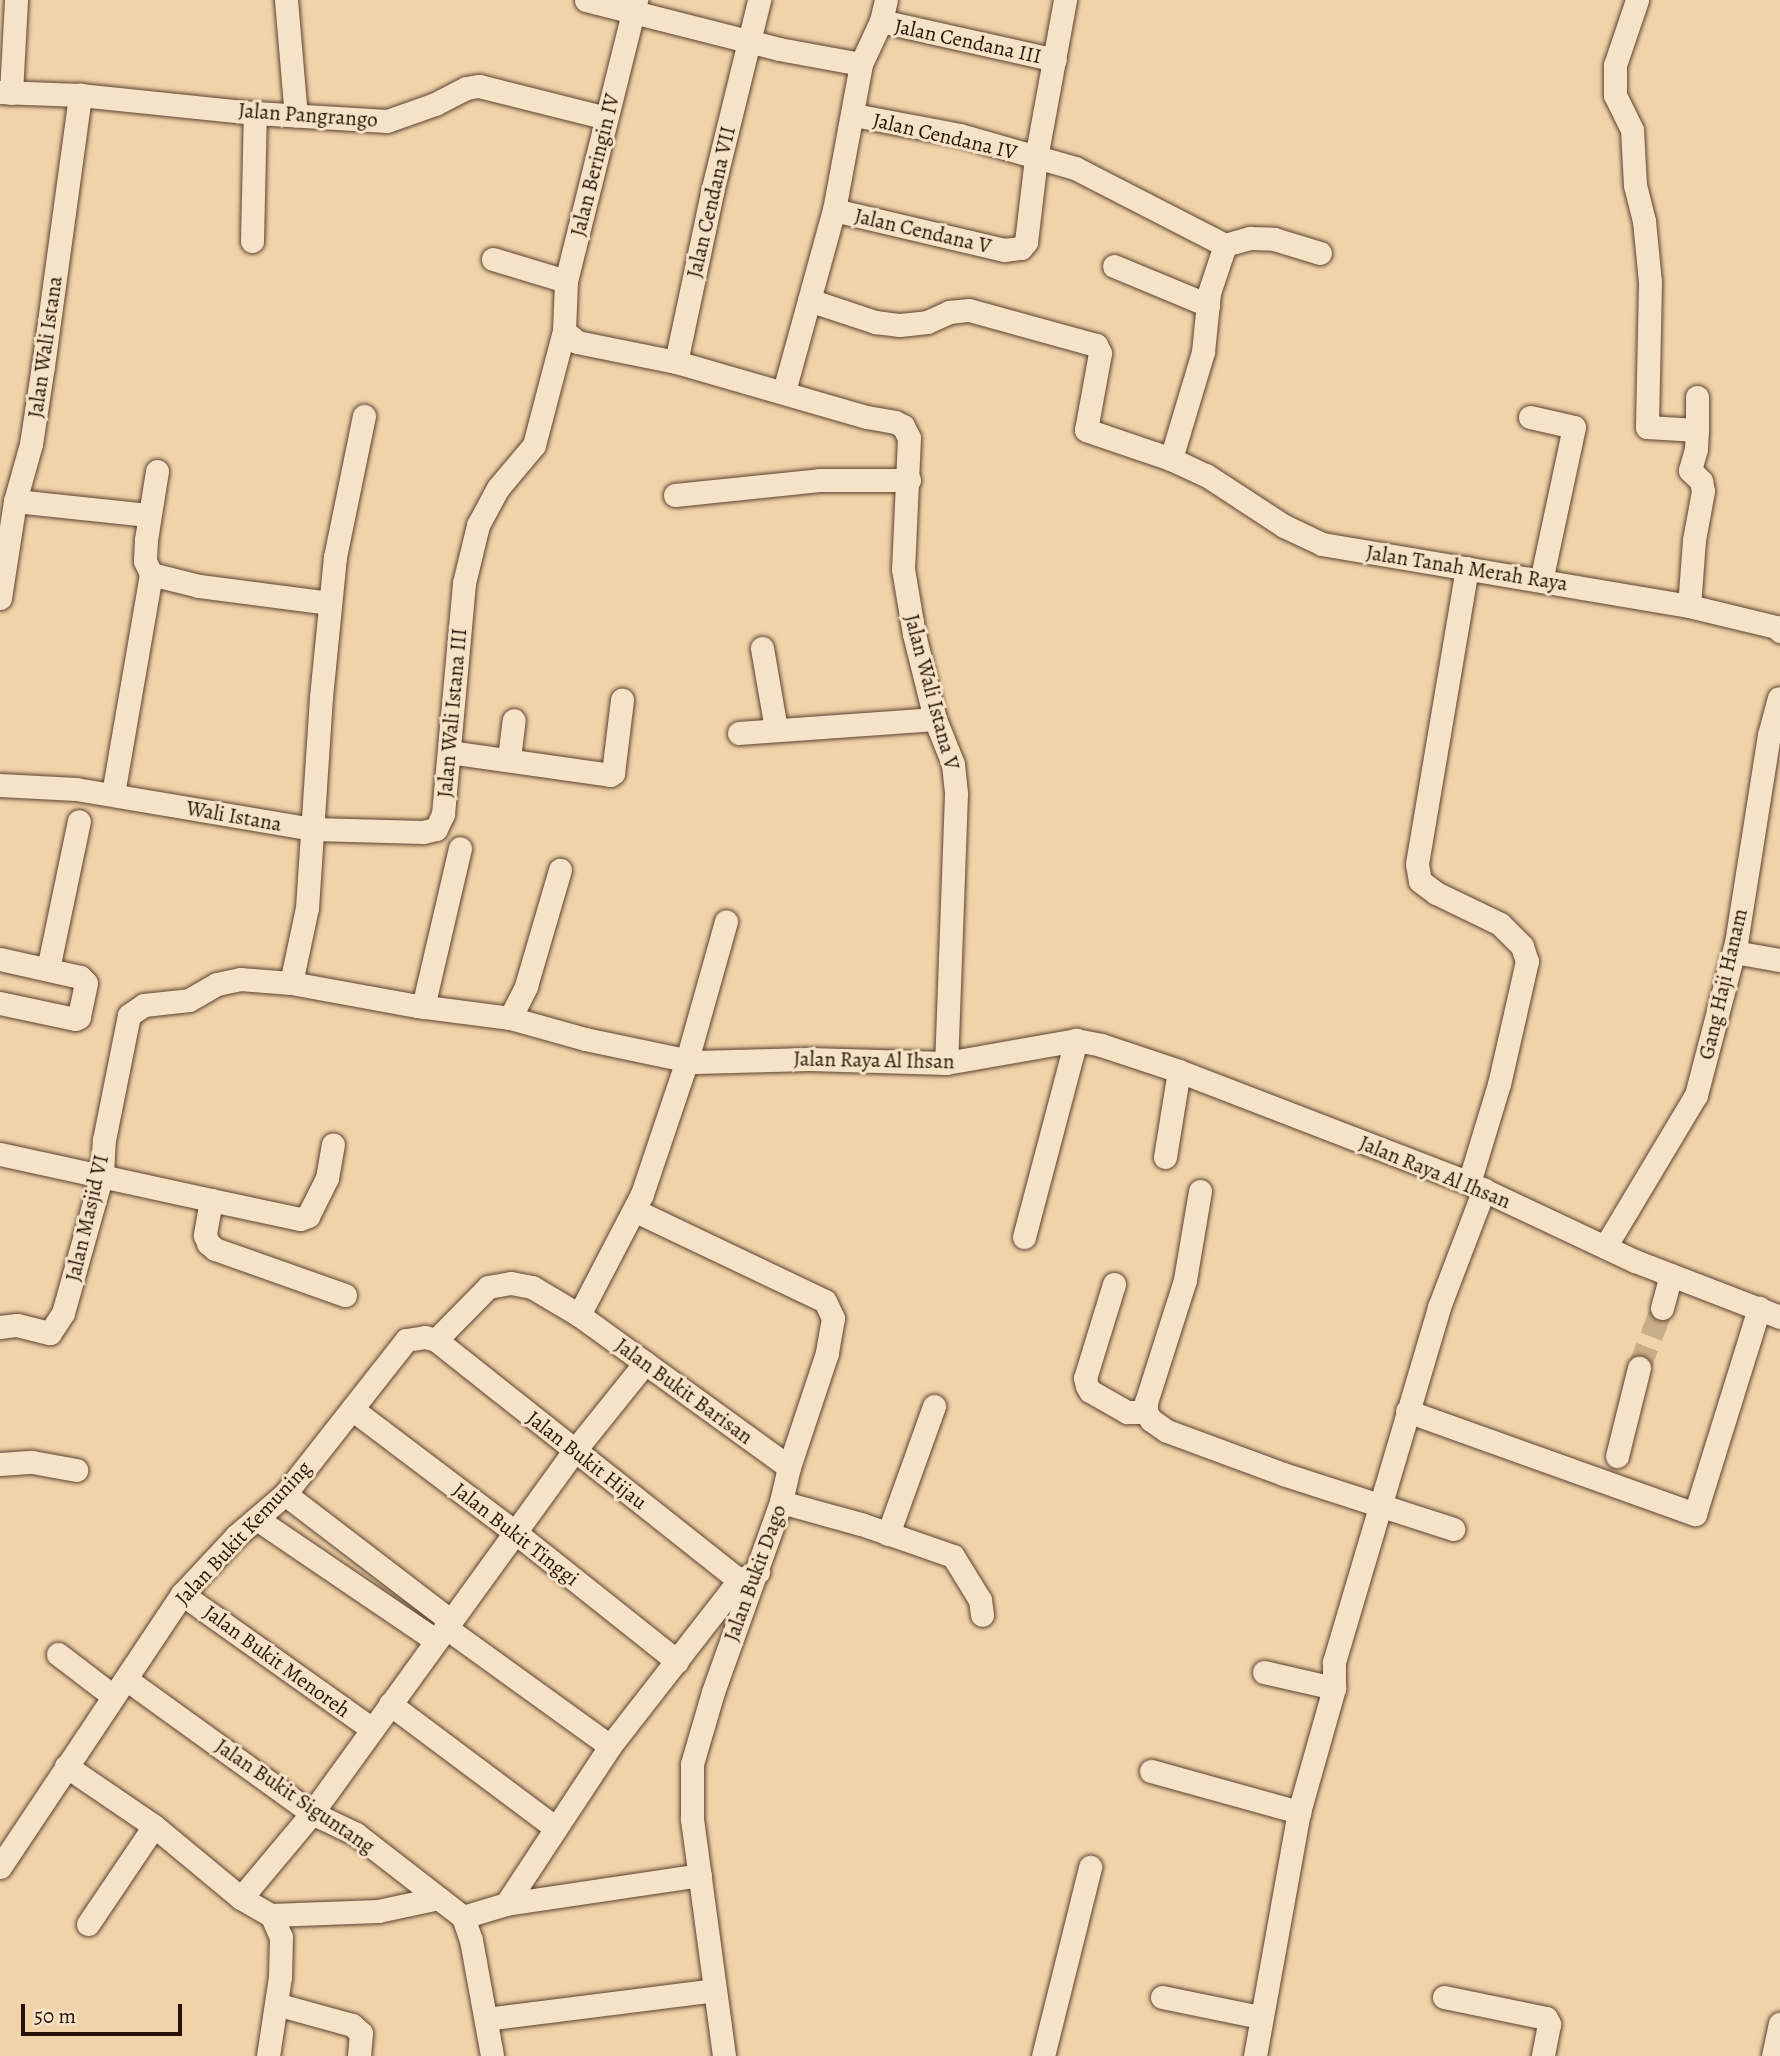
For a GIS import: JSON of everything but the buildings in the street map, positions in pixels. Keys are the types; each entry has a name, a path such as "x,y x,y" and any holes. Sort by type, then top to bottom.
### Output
{"street":[{"path":"6,93 16,0"},
{"path":"286,0 296,116"},
{"path":"586,0 635,5 749,42 861,64"},
{"name":"Jalan Cendana VII","path":"676,362 712,192 759,0"},
{"path":"1036,158 1065,0"},
{"path":"1637,0 1615,65 1615,95 1632,130 1634,185 1644,221 1650,282 1647,426 1660,430 1697,430"},
{"name":"Jalan Beringin IV","path":"564,331 566,281 635,5"},
{"path":"784,391 834,210 854,115 861,64 884,11"},
{"name":"Jalan Cendana III","path":"884,11 1055,60"},
{"name":"Jalan Pangrango","path":"6,93 80,95 255,113 387,121 435,104 467,88 479,86 606,118"},
{"name":"Jalan Wali Istana","path":"0,598 15,501 33,431 80,95"},
{"path":"252,241 255,113"},
{"name":"Jalan Cendana IV","path":"854,115 960,135 1075,168 1225,245"},
{"name":"Jalan Cendana V","path":"834,210 1013,250 1026,242 1036,158"},
{"path":"1171,459 1203,352 1208,305 1225,245 1250,238 1274,239 1320,253"},
{"path":"492,259 566,281"},
{"path":"1114,266 1208,305"},
{"name":"Jalan Tanah Merah Raya","path":"809,300 874,323 900,325 927,323 949,312 969,310 1096,345 1100,353 1086,430 1171,459 1206,475 1284,526 1322,544 1689,606 1776,626 1780,631"},
{"name":"Jalan Wali Istana V","path":"564,331 577,342 676,362 903,426 909,438 903,569 914,634 935,719 953,764 956,794 946,1063"},
{"name":"Jalan Wali Istana III","path":"313,829 423,832 436,829 443,814 464,583 478,525 498,488 534,445 564,331"},
{"path":"1689,606 1694,540 1703,491 1701,481 1689,470 1696,449 1697,397"},
{"path":"291,983 307,908 335,557 364,416"},
{"path":"1530,417 1574,427 1542,580"},
{"path":"113,794 151,575 145,561 148,515 157,471"},
{"path":"675,495 819,480 909,480"},
{"path":"15,501 148,515"},
{"path":"1255,2056 1299,1812 1334,1688 1334,1662 1379,1503 1476,1186 1527,961 1521,946 1500,925 1436,893 1420,881 1417,864 1467,568"},
{"path":"151,575 199,586 330,603"},
{"path":"762,648 776,729"},
{"name":"Gang Haji Hanam","path":"1605,1247 1696,1095 1734,952 1769,735 1780,695"},
{"path":"449,752 509,758 610,775 622,700"},
{"path":"739,733 935,719"},
{"path":"509,758 514,720"},
{"name":"Wali Istana","path":"0,785 113,794 313,829"},
{"path":"48,969 79,821"},
{"path":"423,1007 460,848"},
{"path":"510,1018 526,986 560,870"},
{"path":"436,1340 488,1287 511,1283 532,1287 579,1315 636,1211 691,1061 726,921"},
{"path":"1734,952 1780,960"},
{"path":"0,959 84,979 79,1017 70,1019 0,1003"},
{"name":"Jalan Raya Al Ihsan","path":"136,1009 189,1000 227,979 291,983 423,1007 510,1018 584,1039 691,1061 946,1063 973,1060 1032,1045 1076,1040 1101,1045 1180,1071 1476,1186 1605,1247 1770,1313"},
{"name":"Jalan Masjid VI","path":"0,1327 17,1325 45,1333 54,1331 77,1266 102,1174 104,1140 126,1029 129,1015 136,1009"},
{"path":"1024,1237 1076,1040"},
{"path":"1165,1157 1180,1071"},
{"path":"0,1154 300,1219 309,1216 327,1178 333,1145"},
{"path":"1146,1412 1185,1279 1200,1191"},
{"path":"211,1200 205,1235 208,1243 215,1249 345,1295"},
{"name":"Jalan Bukit Dago","path":"636,1211 828,1305 833,1318 827,1353 789,1467 781,1502 748,1576 692,1763 692,1819 724,2056"},
{"path":"1662,1308 1671,1275"},
{"path":"1114,1284 1085,1378 1090,1391 1127,1412 1146,1412 1167,1431 1283,1475 1379,1503 1453,1529"},
{"path":"1407,1411 1695,1514 1770,1313"},
{"name":"Jalan Bukit Barisan","path":"579,1315 789,1467"},
{"name":"Jalan Bukit Kemuning","path":"0,1867 181,1594 236,1536 285,1494 406,1340 425,1337 436,1340"},
{"name":"Jalan Bukit Hijau","path":"436,1340 575,1450 748,1576"},
{"path":"242,1898 312,1813 575,1450 645,1363"},
{"path":"1617,1456 1639,1368"},
{"path":"888,1534 934,1406"},
{"name":"Jalan Bukit Tinggi","path":"352,1409 516,1533 677,1661"},
{"path":"0,1464 32,1462 76,1470"},
{"path":"285,1494 443,1629"},
{"path":"781,1502 953,1556 980,1600 982,1615"},
{"path":"257,1519 443,1629 610,1746"},
{"path":"506,1904 610,1746 748,1576"},
{"name":"Jalan Bukit Menoreh","path":"181,1594 372,1729"},
{"name":"Jalan Bukit Siguntang","path":"58,1654 119,1687 312,1813 356,1835 463,1917"},
{"path":"1264,1672 1334,1688"},
{"path":"390,1704 556,1828"},
{"path":"66,1766 154,1826 242,1898 271,1915 378,1911 439,1898"},
{"path":"1151,1771 1299,1812"},
{"path":"88,1924 154,1826"},
{"path":"1043,2056 1090,1867"},
{"path":"492,2056 471,1940 463,1917 506,1904 700,1875"},
{"path":"268,2056 276,2004 281,1937 271,1915"},
{"path":"486,2019 714,1990"},
{"path":"1162,1997 1261,2017"},
{"path":"1444,1997 1546,2018 1549,2024 1543,2056"},
{"path":"276,2004 352,2025 360,2033 359,2056"},
{"path":"1773,2056 1780,2024"}],"tunnel":[{"path":"1639,1368 1662,1308"}]}
